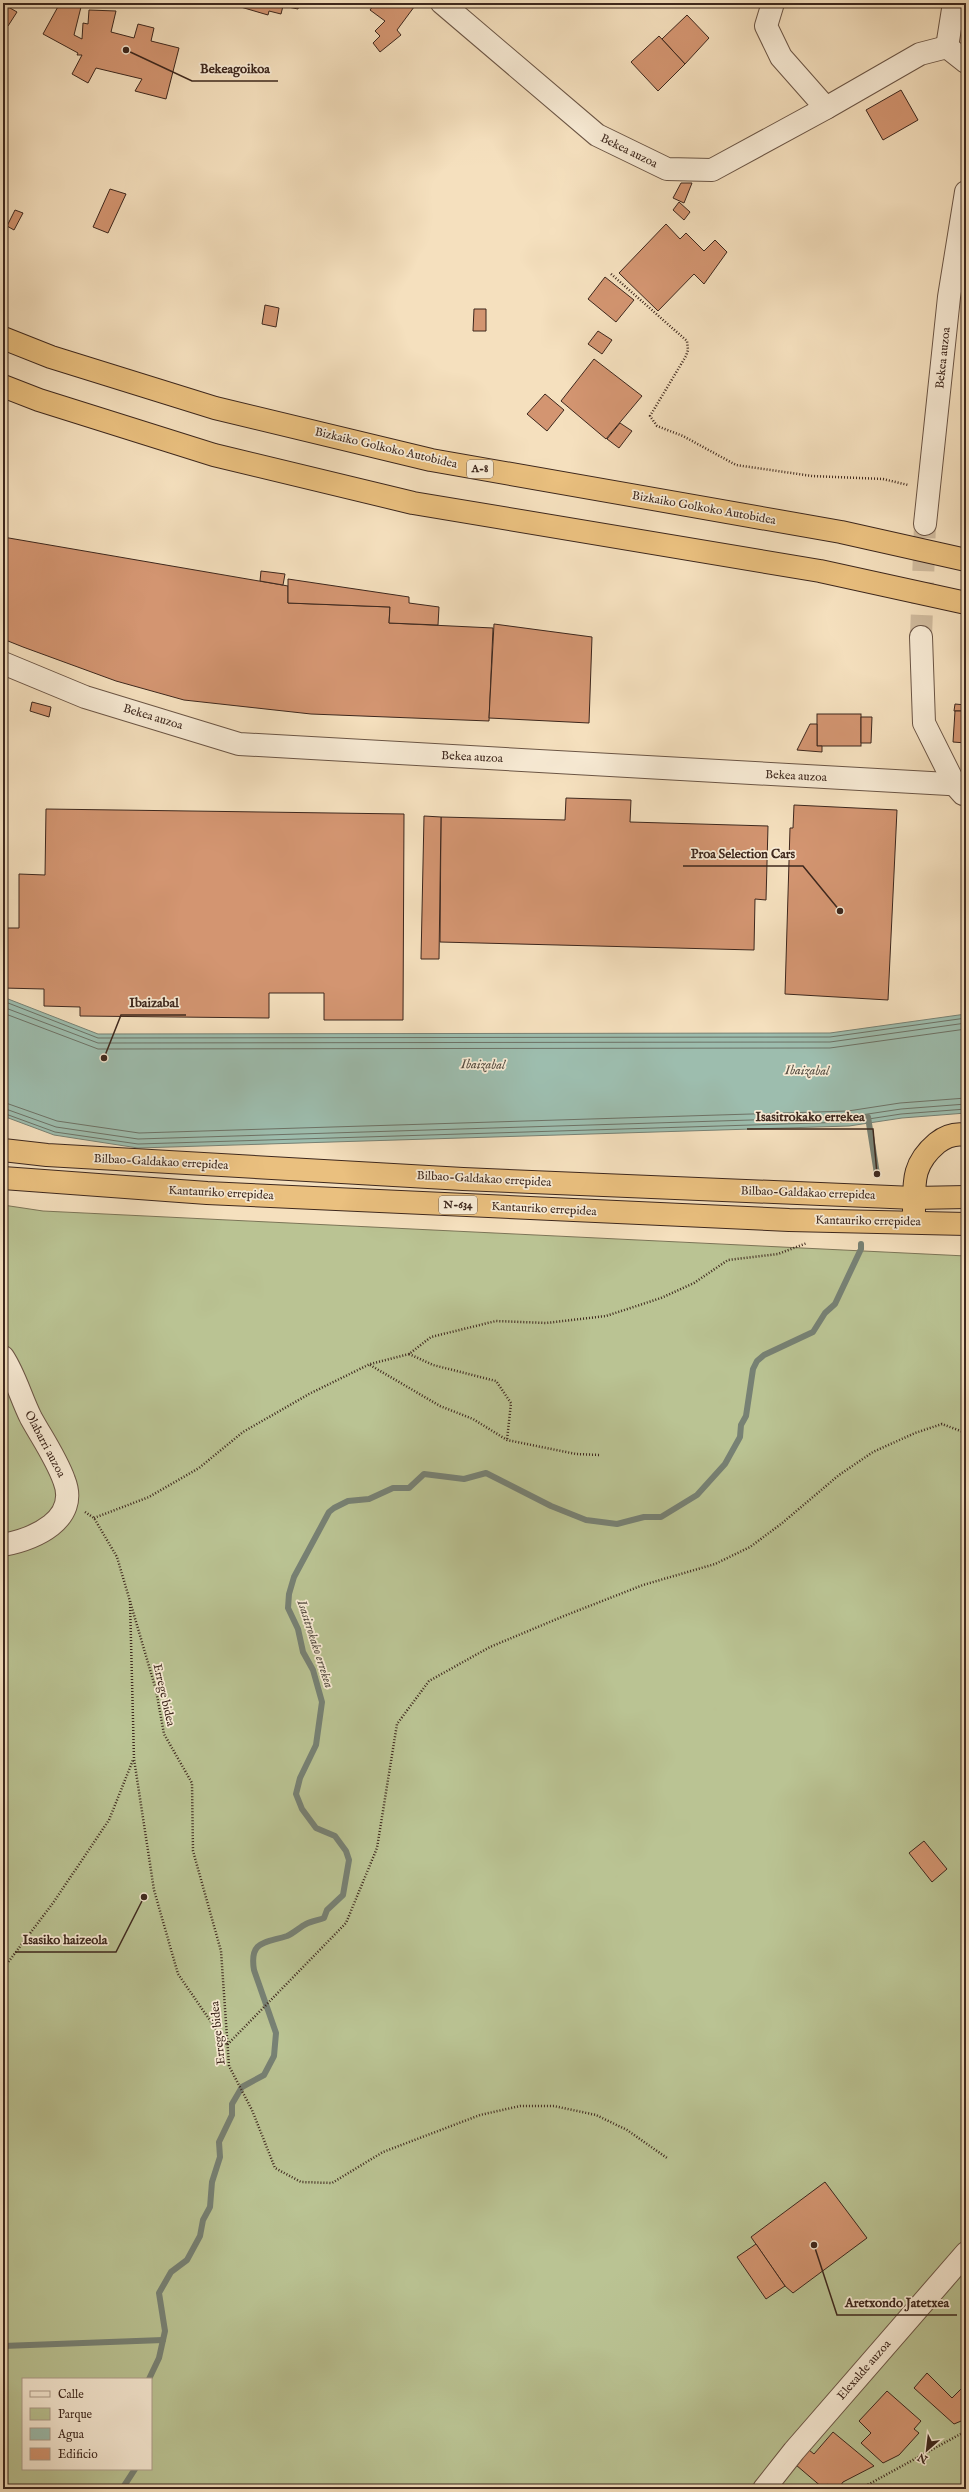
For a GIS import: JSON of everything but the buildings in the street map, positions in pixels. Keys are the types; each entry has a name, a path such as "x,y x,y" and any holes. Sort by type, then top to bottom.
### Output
{"highway":[{"name":"Bizkaiko Golkoko Autobidea","path":"3,338 52,357 215,408 431,460 841,532 966,560"},
{"path":"3,386 39,400 214,455 413,503 820,571 966,603"},
{"path":"914,1222 913,1184 918,1166 925,1152 942,1139 958,1134 966,1135"},
{"name":"Bilbao-Galdakao errepidea","path":"3,1150 47,1155 463,1179 914,1198 966,1197"},
{"name":"Kantauriko errepidea","path":"3,1178 223,1194 789,1220 966,1224"}],"street":[{"name":"Bekea auzoa","path":"442,3 597,135 667,169 712,170 826,108 920,54 947,47"},
{"path":"774,3 766,26 781,57 826,108"},
{"path":"954,3 947,47 966,62"},
{"name":"Bekea auzoa","path":"925,524 949,297 966,192"},
{"name":"Bekea auzoa","path":"921,638 924,723 962,789"},
{"name":"Bekea auzoa","path":"3,663 85,697 239,744 962,789"},
{"name":"Olabarri auzoa","path":"3,1357 22,1402 65,1481 66,1501 59,1518 45,1531 22,1541 3,1545"},
{"name":"Elexalde auzoa","path":"764,2489 794,2451 966,2253"}],"path":[{"path":"611,274 687,341 688,350 686,356 650,416 656,426 683,436 736,465 812,476 884,478 899,481 928,494"},
{"path":"94,1518 149,1497 199,1468 243,1432 309,1394 370,1364 408,1354 431,1337 496,1321 546,1323 606,1316 660,1298 694,1283 728,1260 778,1254 811,1242"},
{"path":"408,1354 433,1365 496,1381 511,1403 507,1440"},
{"path":"370,1364 440,1406 473,1419 507,1440 576,1454 600,1455"},
{"path":"130,1601 134,1759 154,1890 178,1974 227,2045 346,1923 377,1848 397,1724 429,1681 490,1647 643,1585 715,1564 750,1546 781,1524 839,1475 872,1452 915,1433 942,1424 966,1433"},
{"name":"Errege bidea","path":"66,1501 94,1518 118,1557 156,1690 164,1734 192,1783 193,1851 221,1951 229,2066 252,2110 275,2168 301,2182 332,2183 382,2152 480,2114 520,2106 554,2106 596,2115 627,2130 667,2158"},
{"path":"3,1969 53,1903 109,1820 134,1759"},
{"path":"860,2489 966,2431"}],"green space":[{"path":"3,1205 43,1211 966,1256 966,2489 3,2489"}],"water":[{"path":"3,997 98,1034 830,1033 966,1014 966,1113 902,1118 849,1126 138,1148 54,1135 3,1116"}],"waterway":[{"name":"Isasitrokako errekea","path":"868,1117 877,1174"},
{"name":"Isasitrokako errekea","path":"149,2378 159,2358 165,2331 159,2293 171,2272 187,2260 200,2236 203,2220 210,2207 212,2182 220,2157 219,2142 232,2115 232,2104 242,2087 264,2075 274,2056 276,2033 254,1970 254,1953 261,1944 287,1936 306,1924 324,1918 327,1910 343,1895 349,1860 346,1851 335,1836 316,1828 302,1809 296,1794 300,1778 316,1745 322,1702 313,1670 303,1652 298,1629 288,1608 289,1594 294,1577 329,1512 348,1501 369,1499 393,1488 409,1488 424,1474 464,1479 486,1473 551,1506 586,1520 617,1524 644,1517 661,1517 697,1495 725,1464 740,1437 741,1425 746,1416 753,1369 757,1361 764,1355 813,1332 825,1313 835,1304 861,1249 861,1244"},
{"path":"3,2346 163,2340"},
{"name":"Isasitrokako errekea","path":"122,2489 134,2470"}],"tunnel":[{"path":"921,637 925,524"}],"place":[{"name":"Bekeagoikoa","path":"126,50"},
{"name":"Proa Selection Cars","path":"840,911"},
{"name":"Ibaizabal","path":"104,1058"},
{"name":"Isasitrokako errekea","path":"877,1174"},
{"name":"Isasiko haizeola","path":"144,1897"},
{"name":"Aretxondo Jatetxea","path":"814,2245"}]}
